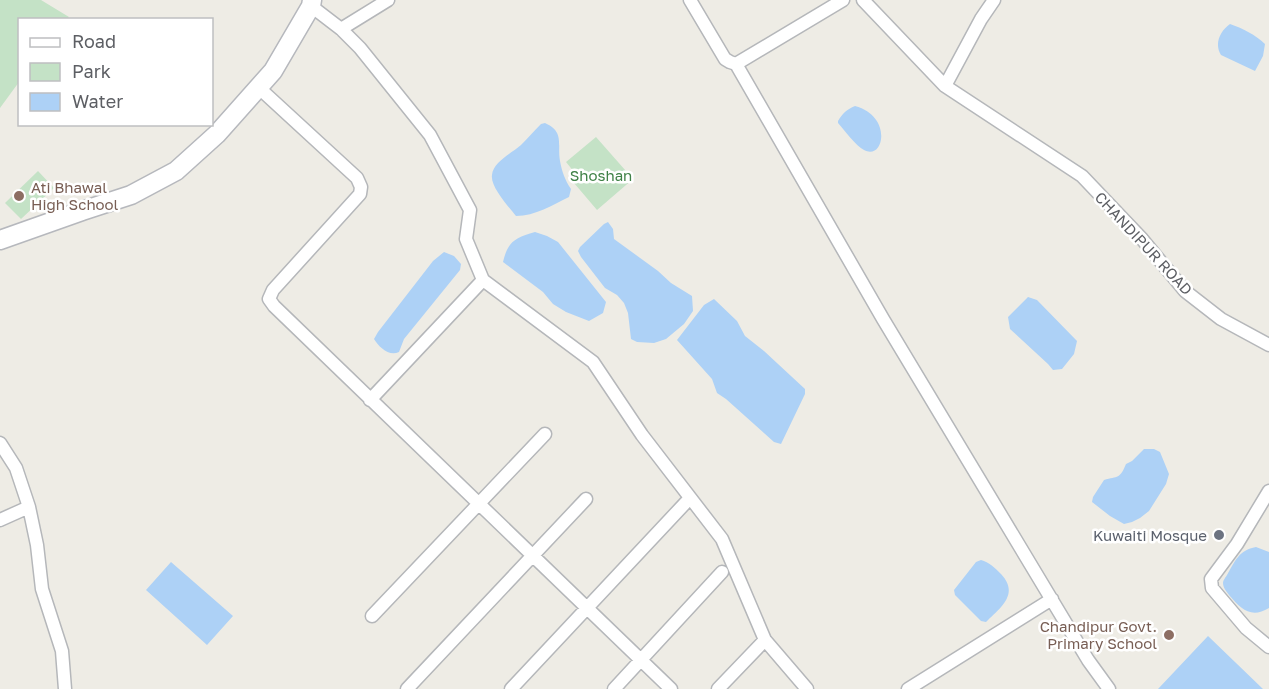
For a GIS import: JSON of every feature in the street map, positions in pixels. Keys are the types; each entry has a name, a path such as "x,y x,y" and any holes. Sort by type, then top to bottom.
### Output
{"main road":[{"path":"0,240 131,195 176,171 218,134 273,71 311,3"}],"street":[{"path":"341,29 388,0"},
{"path":"690,0 725,59 736,64 1088,660 1109,689"},
{"path":"736,64 843,0"},
{"name":"CHANDIPUR ROAD","path":"863,0 945,86 1082,176 1142,238 1185,291 1221,320 1269,345"},
{"path":"945,86 981,19 994,0"},
{"path":"311,3 360,48 430,135 470,210 466,239 483,280 593,362 642,435 722,539 765,640 807,689"},
{"path":"258,87 357,178 362,187 360,194 273,290 269,299 370,400 671,689"},
{"path":"370,400 483,280"},
{"path":"372,616 545,434"},
{"path":"0,443 16,468 29,507 37,545 42,589 62,651 65,689"},
{"path":"1269,491 1237,544 1211,579 1212,588 1246,628 1269,647"},
{"path":"511,689 690,498"},
{"path":"407,689 586,500"},
{"path":"0,520 29,507"},
{"path":"614,689 722,572"},
{"path":"908,689 1052,599"},
{"path":"718,689 765,640"}],"green space":[{"path":"0,0 41,0 69,17 18,18 18,83 0,108"},
{"name":"Shoshan","path":"596,137 633,179 597,210 574,183 579,178 566,162"},
{"path":"38,171 54,188 21,219 5,203"}],"water":[{"path":"1230,24 1249,32 1265,44 1263,56 1255,71 1221,55 1218,46 1219,38"},
{"path":"855,106 867,111 880,127 880,144 871,152 858,145 838,123 843,114"},
{"path":"545,123 558,134 561,165 571,189 569,197 537,212 516,216 494,185 493,170 541,124"},
{"path":"608,222 613,229 614,239 671,283 692,296 693,311 684,324 666,339 654,343 637,342 631,339 628,313 624,303 617,295 605,288 578,251"},
{"path":"535,232 558,242 606,302 603,313 589,321 566,312 553,304 543,292 503,262 507,249 513,241"},
{"path":"444,252 454,256 461,264 460,270 404,339 399,352 392,353 385,350 374,339 378,332 433,261"},
{"path":"1028,297 1037,300 1077,341 1074,354 1062,369 1053,370 1010,329 1008,317"},
{"path":"714,299 737,321 745,336 805,389 805,394 781,444 774,442 717,393 712,379 677,340 704,305"},
{"path":"1144,449 1154,449 1160,452 1169,474 1166,484 1149,511 1140,518 1124,524 1092,502 1093,497 1104,480 1120,475 1126,464"},
{"path":"1256,547 1269,552 1269,608 1257,613 1247,611 1238,604 1226,591 1223,583 1238,557 1250,548"},
{"path":"981,560 1001,574 1009,588 1002,606 986,622 981,621 955,595 954,590 976,562"},
{"path":"171,562 233,616 207,645 146,590"},
{"path":"1208,636 1263,689 1158,689"}],"place":[{"name":"Ati Bhawal High School","path":"19,196"},
{"name":"Kuwaiti Mosque","path":"1219,535"},
{"name":"Chandipur Govt. Primary School","path":"1169,635"}]}
